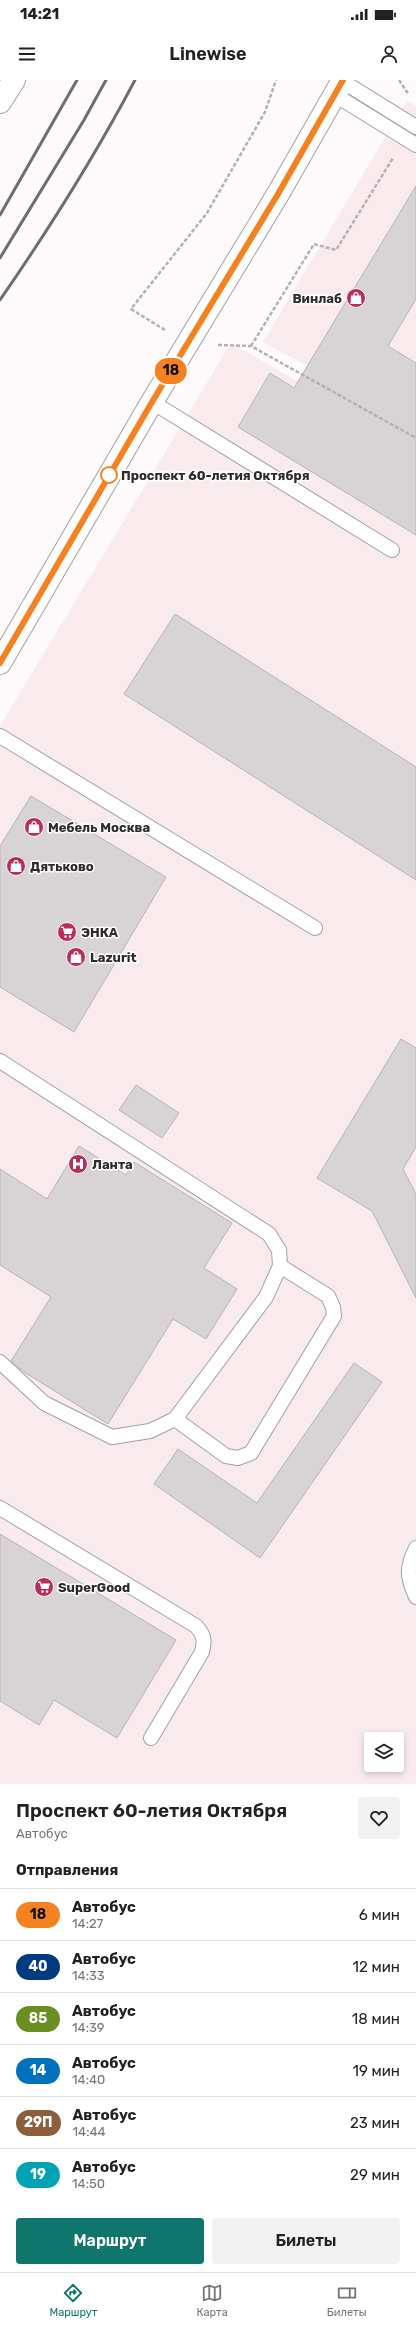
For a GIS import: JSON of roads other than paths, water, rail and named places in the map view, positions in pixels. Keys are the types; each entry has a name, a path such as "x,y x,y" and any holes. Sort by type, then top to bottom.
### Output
{"main road":[{"path":"0,102 14,80"},
{"path":"0,663 152,402 340,85"}],"lane":[{"path":"340,85 416,127"},
{"path":"340,85 411,142"},
{"path":"152,402 392,550"},
{"path":"0,736 314,928"},
{"path":"0,1061 269,1234 279,1250 280,1266 266,1297 175,1419 150,1431 112,1437 44,1403 0,1362"},
{"path":"175,1419 226,1456 238,1458 251,1453 334,1316 333,1307 328,1296 280,1266"},
{"path":"0,1508 196,1626 203,1634 205,1642 202,1652 151,1738"},
{"path":"416,1548 409,1563 409,1581 416,1597"}],"railway":[{"path":"0,215 77,80"},
{"path":"0,258 84,120 106,80"},
{"path":"0,300 71,192 135,80"}],"place":[{"name":"Винлаб","path":"356,298"},
{"name":"Проспект 60-летия Октября","path":"109,475"},
{"name":"Мебель Москва","path":"34,827"},
{"name":"Дятьково","path":"16,866"},
{"name":"ЭНКА","path":"67,932"},
{"name":"Lazurit","path":"76,957"},
{"name":"Ланта","path":"78,1164"},
{"name":"SuperGood","path":"44,1587"}]}
